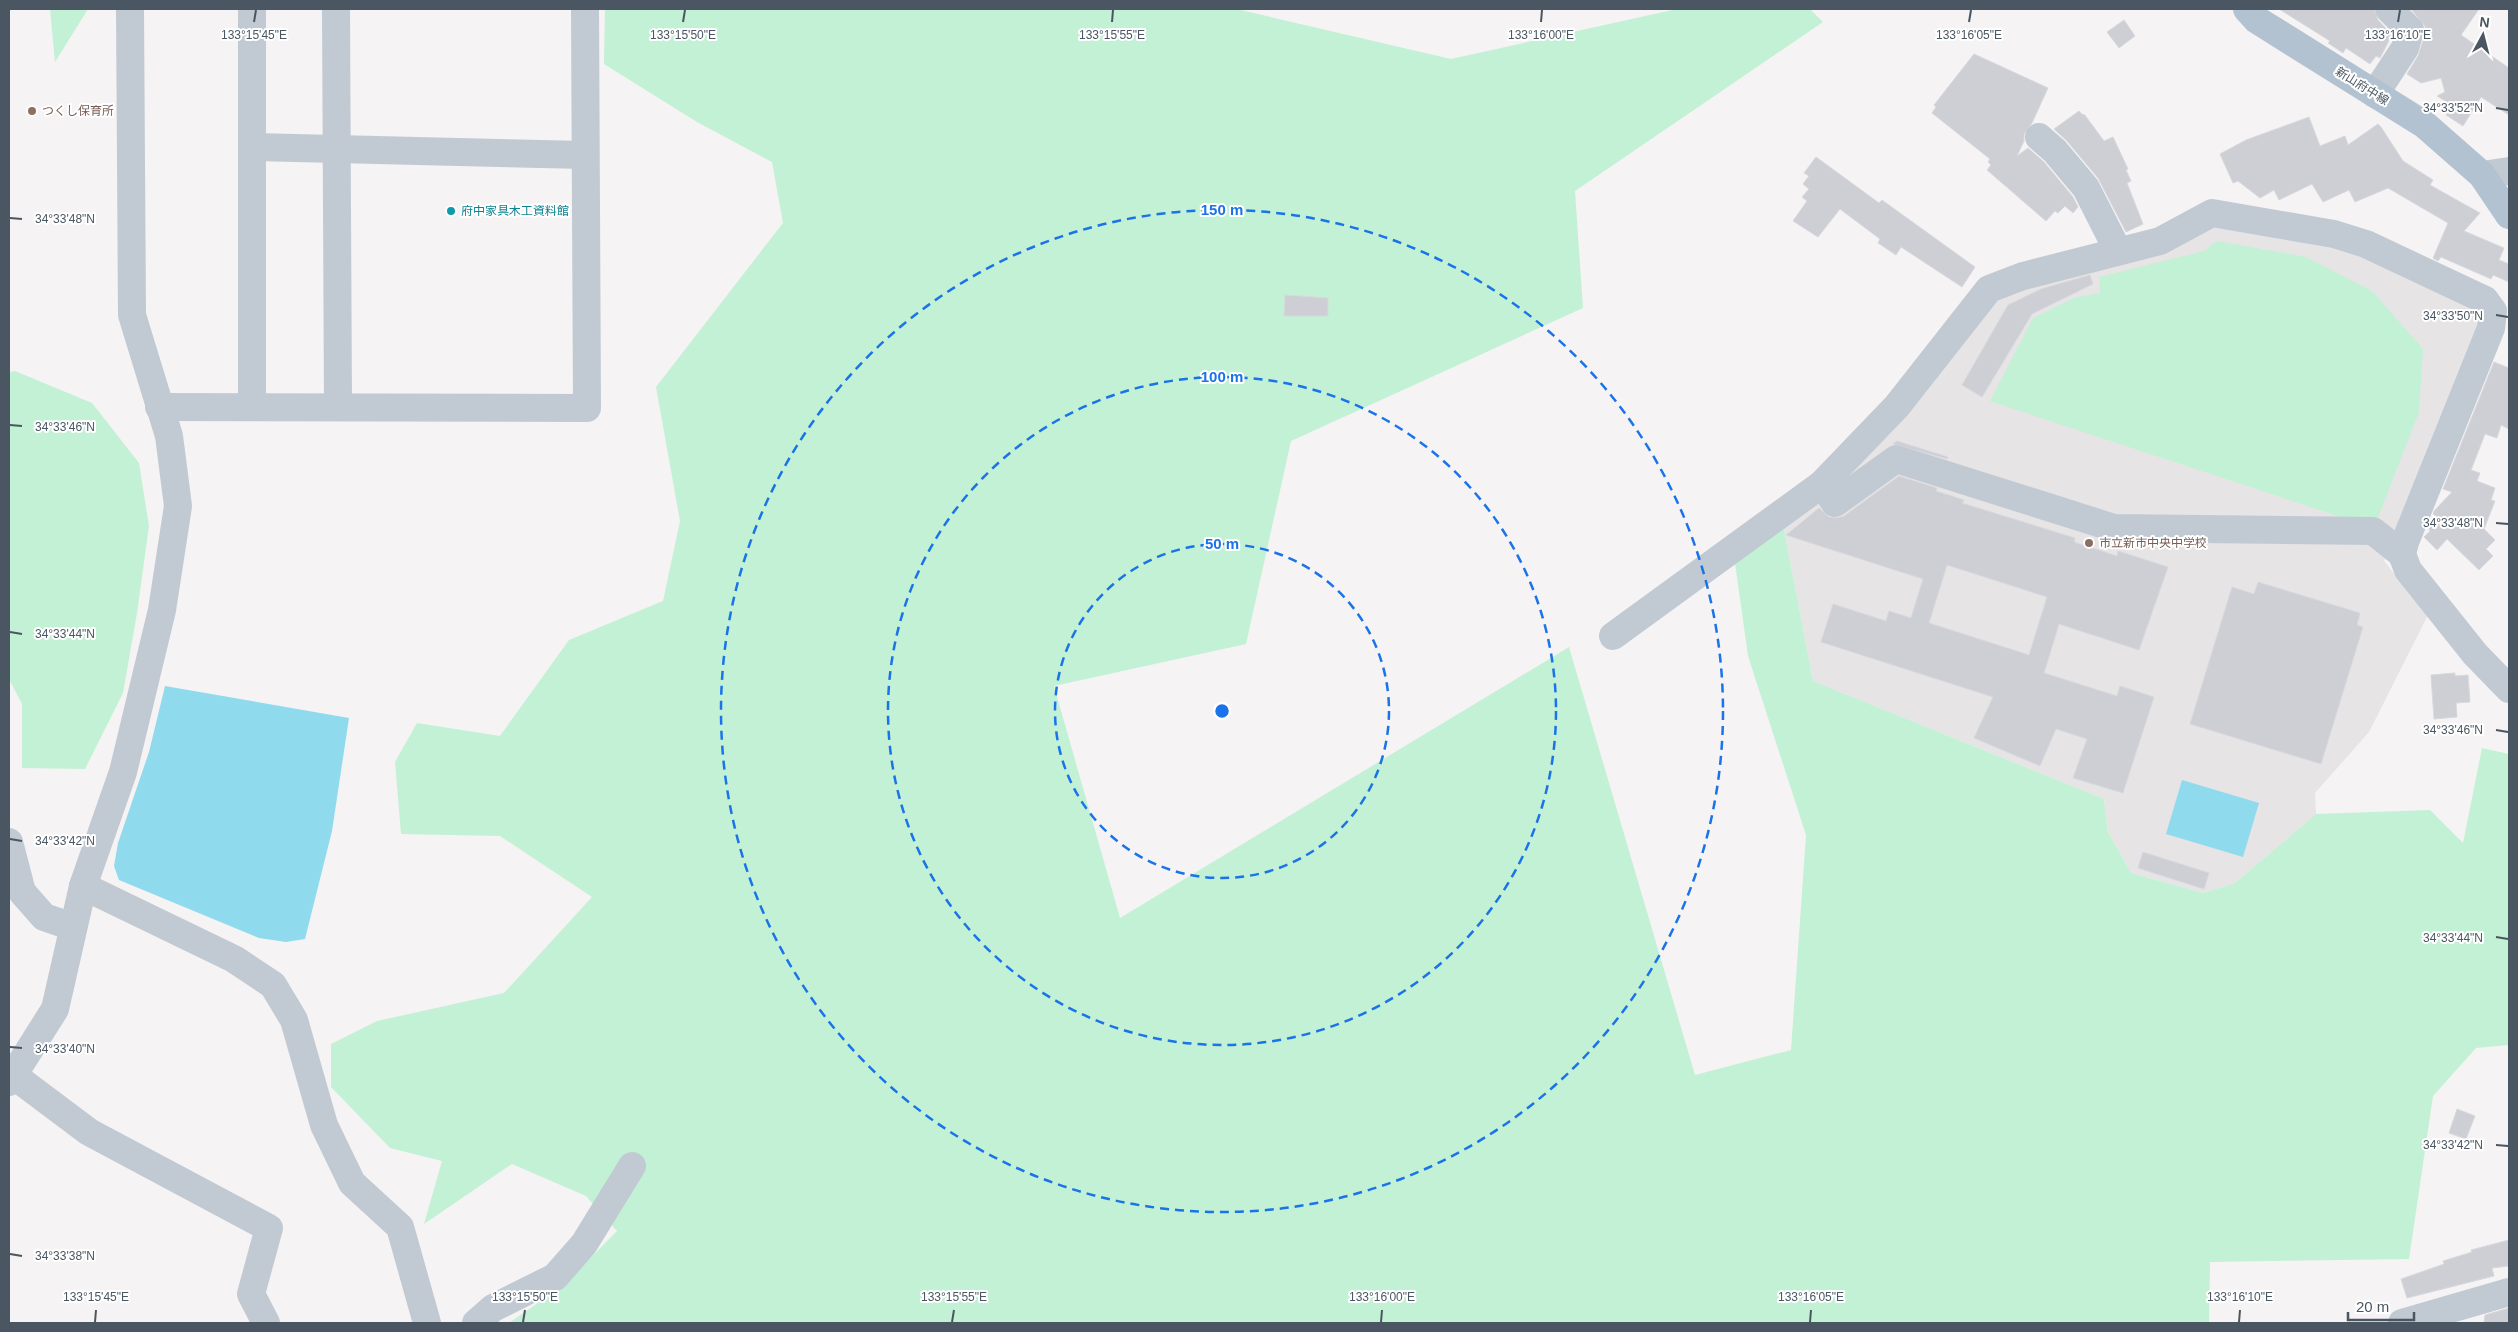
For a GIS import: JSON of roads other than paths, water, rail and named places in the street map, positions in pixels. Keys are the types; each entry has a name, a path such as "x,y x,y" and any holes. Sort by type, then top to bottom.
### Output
{"main road":[{"name":"新山府中線","path":"2247,9 2257,20 2424,125 2482,175 2509,215"}],"street":[{"path":"130,9 132,316 168,436 178,506 162,610 123,772 83,886 55,1009 11,1078 89,1132 269,1228 252,1294 266,1323"},
{"path":"252,9 252,407"},
{"path":"336,9 338,407"},
{"path":"160,406 586,408 585,9"},
{"path":"2375,94 2405,48 2410,30 2388,9"},
{"path":"2039,137 2055,151 2086,188 2118,252"},
{"path":"252,147 586,156"},
{"path":"2482,175 2509,171"},
{"path":"1613,636 1822,484 1897,406 1989,289 2023,276 2160,241 2212,213 2334,234 2366,244 2501,307 2405,542 2402,554"},
{"path":"1822,484 1835,503 1896,459 2114,528 2373,531 2402,554 2408,570 2469,646 2509,689"},
{"path":"9,842 22,892 44,918 73,927"},
{"path":"83,886 234,959 273,985 294,1020 324,1125 352,1183 400,1227 423,1321"},
{"path":"476,1323 493,1308 555,1277 584,1244 632,1166"},
{"path":"2402,1323 2459,1314 2509,1292"}],"water":[{"path":"165,686 349,718 332,831 305,939 286,942 259,938 119,880 114,866 118,843 149,752"},
{"path":"2182,780 2259,803 2243,857 2166,834"}],"place":[{"name":"つくし保育所","path":"32,111"},
{"name":"府中家具木工資料館","path":"451,211"},
{"name":"市立新市中央中学校","path":"2089,543"}]}
